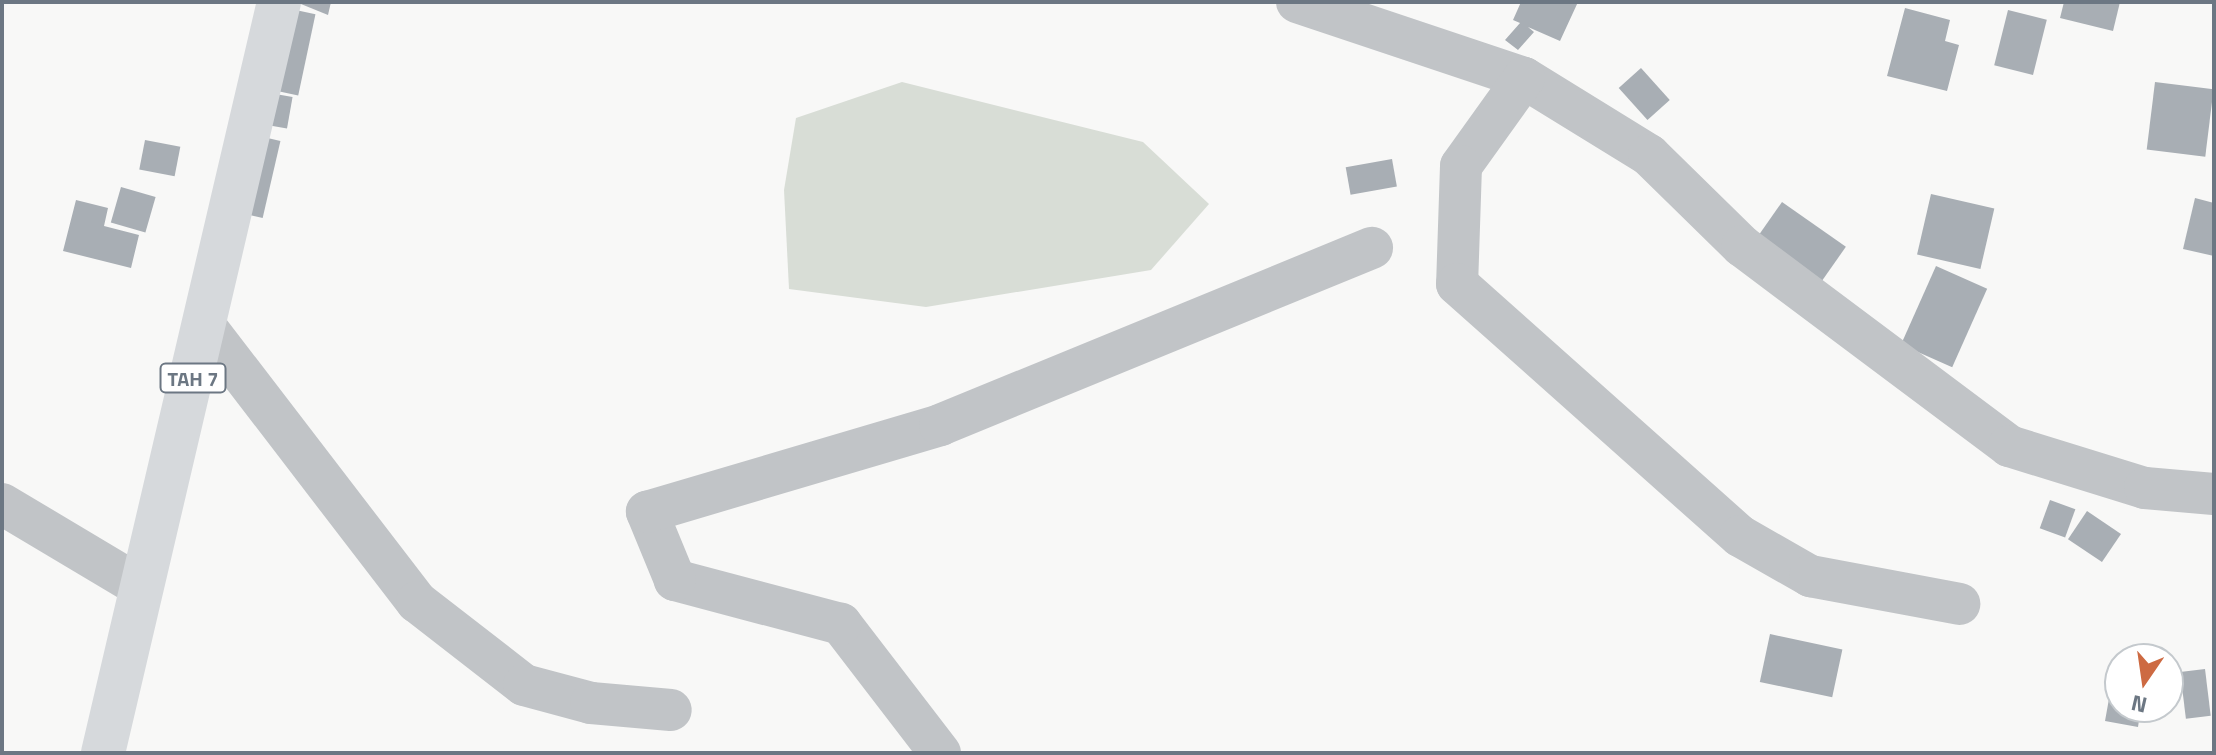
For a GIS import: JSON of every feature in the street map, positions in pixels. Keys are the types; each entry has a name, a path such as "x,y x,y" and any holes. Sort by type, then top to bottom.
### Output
{"highway":[{"name":"TAH 7","path":"103,753 279,2"}],"street":[{"path":"1297,2 1524,78 1649,155 1742,246 2009,446 2145,488 2214,494"},
{"path":"1524,78 1461,166 1457,284 1740,536 1810,576 1959,604"},
{"path":"940,753 841,624 675,580 647,512 940,425 1372,248"},
{"path":"205,326 417,602 524,685 591,703 671,710"},
{"path":"2,504 141,587"}],"shaded area":[{"path":"902,82 1143,142 1209,204 1151,270 926,307 789,289 784,190 796,118"}],"building":[{"path":"296,2 331,2 328,15"},
{"path":"1521,2 1578,2 1560,41 1528,27 1534,32 1518,50 1505,40 1520,23 1513,20"},
{"path":"2064,2 2120,2 2113,31 2060,18"},
{"path":"1905,8 1950,20 1945,41 1959,45 1947,91 1887,76"},
{"path":"291,9 315,14 298,95 274,90"},
{"path":"2008,10 2047,20 2033,75 1994,65"},
{"path":"1641,68 1670,100 1647,120 1619,88"},
{"path":"2155,82 2214,89 2205,157 2147,149"},
{"path":"264,92 293,97 287,129 258,124"},
{"path":"259,136 280,141 263,218 241,213"},
{"path":"145,140 180,147 175,176 139,169"},
{"path":"1392,159 1397,187 1351,195 1346,167"},
{"path":"121,187 156,197 145,232 111,223"},
{"path":"1931,194 1994,209 1980,269 1917,254"},
{"path":"2195,198 2214,203 2214,256 2183,249"},
{"path":"76,200 108,208 104,226 139,235 131,268 63,251"},
{"path":"1782,202 1846,247 1816,289 1752,245"},
{"path":"1936,266 1987,289 1952,367 1901,345"},
{"path":"2050,500 2075,509 2065,537 2040,528"},
{"path":"2087,511 2121,534 2102,562 2068,539"},
{"path":"1770,634 1842,649 1832,697 1760,682"},
{"path":"2205,669 2211,716 2186,719 2184,672"},
{"path":"2116,723 2139,723 2138,727"}]}
